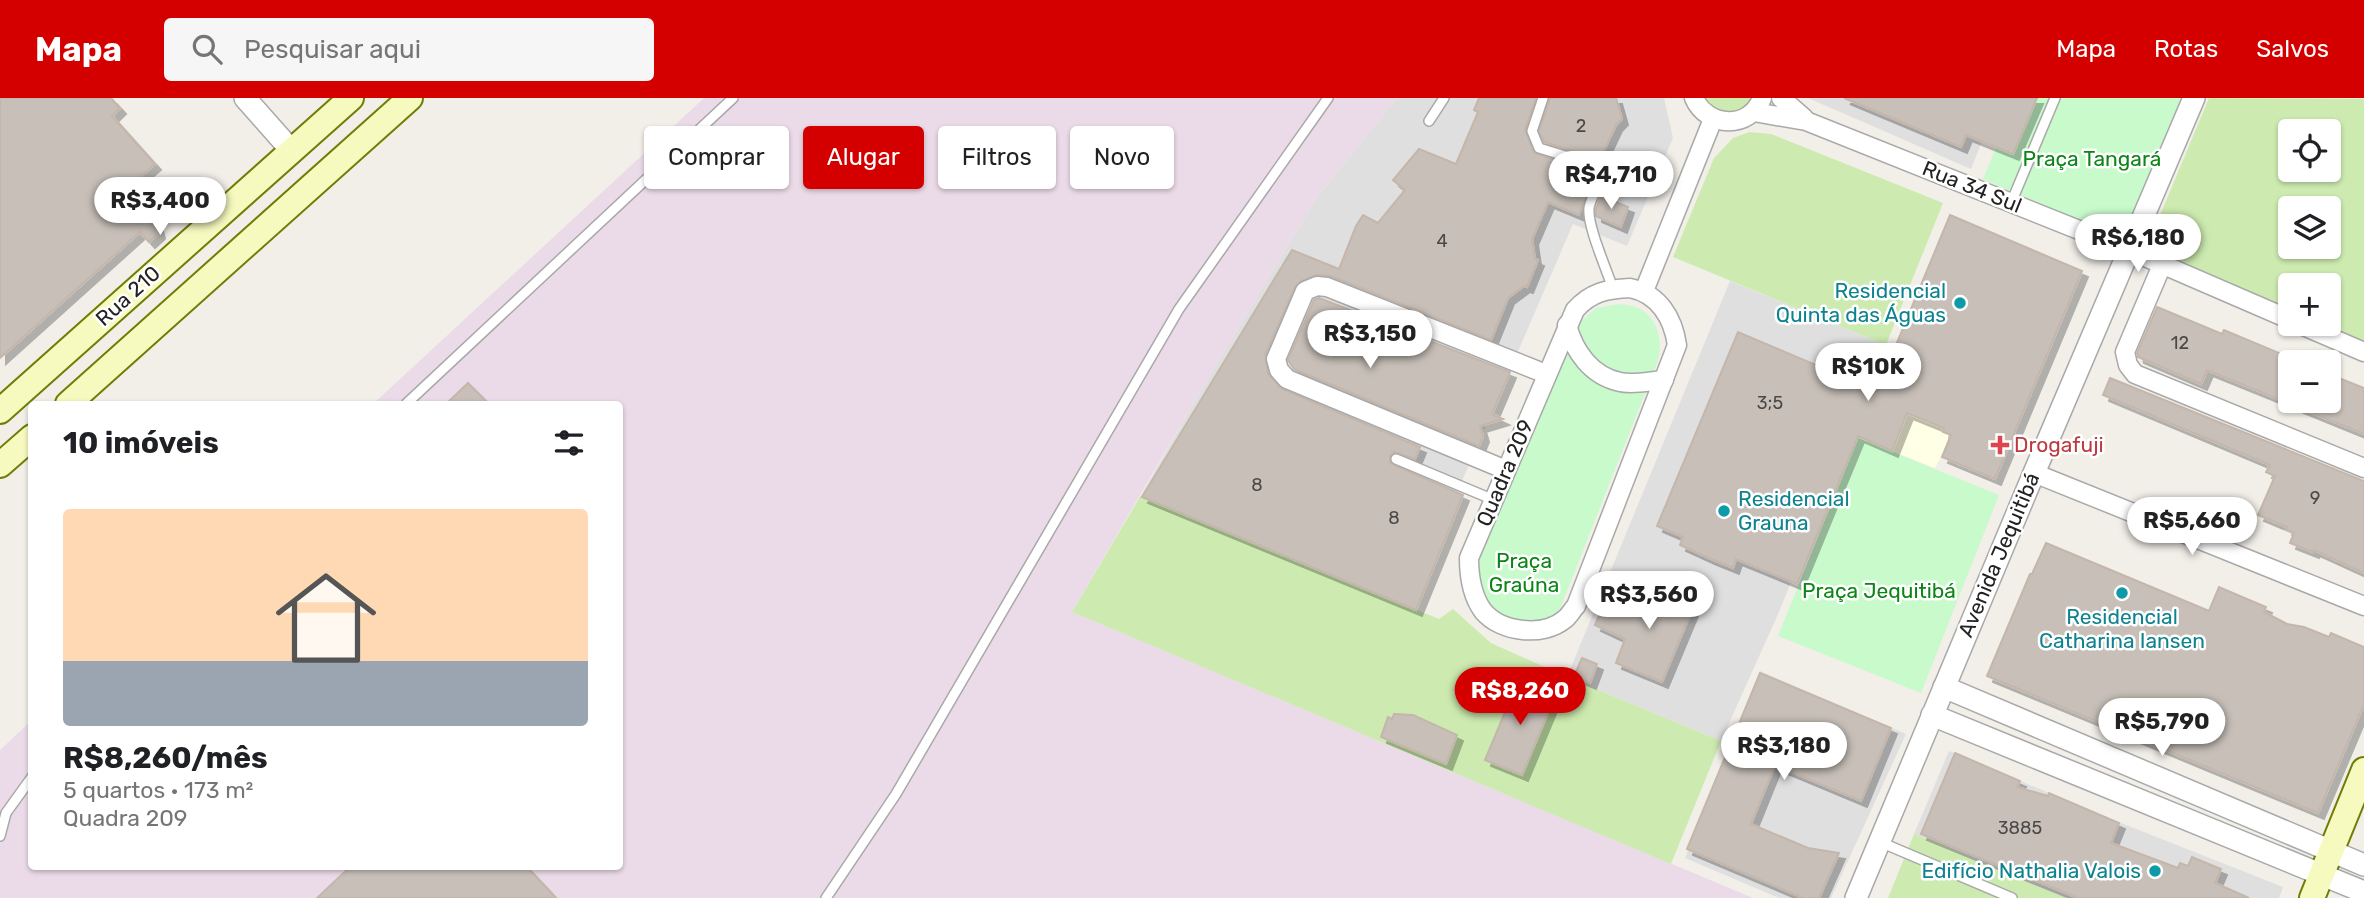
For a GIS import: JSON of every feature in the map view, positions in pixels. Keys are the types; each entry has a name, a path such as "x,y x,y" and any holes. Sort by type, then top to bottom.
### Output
{"main road":[{"name":"Rua 210","path":"0,411 351,98"},
{"name":"Rua 210","path":"71,401 410,98"},
{"path":"0,465 28,440"},
{"path":"2312,898 2364,770"}],"street":[{"path":"245,98 291,149"},
{"path":"1694,98 1703,112 1713,119 1735,122 1758,105"},
{"name":"Rua 34 Sul","path":"1780,98 1807,121"},
{"name":"Avenida Jequitibá","path":"1856,898 2194,98"},
{"name":"Rua 34 Sul","path":"1758,105 1807,121 2129,250 2278,314"},
{"path":"1644,291 1713,119"},
{"path":"2162,265 2125,352 2135,374 2364,468"},
{"path":"1506,470 1287,379 1279,370 1276,359 1306,291 1317,286 1327,287 1546,374"},
{"name":"Quadra 209","path":"1630,288 1644,291 1667,313 1675,329 1677,345 1576,606 1566,619 1554,626 1520,630 1505,625 1484,612 1476,599 1469,572 1469,558 1567,324 1583,300 1598,292 1630,288"},
{"path":"1567,324 1572,342 1583,360 1600,373 1620,382 1664,380"},
{"path":"2327,336 2364,352"},
{"path":"2034,472 2364,606"},
{"path":"1944,687 2364,866"},
{"path":"1932,715 2364,892"},
{"path":"2026,755 2038,728"}],"lane":[{"path":"410,401 733,98"},
{"path":"826,898 896,794 1179,309 1328,98"},
{"path":"1429,121 1444,98"},
{"path":"1543,98 1532,131 1539,148 1598,166 1601,171 1590,204 1590,219 1613,289"},
{"path":"2011,203 2055,98"},
{"path":"1396,459 1494,500"},
{"path":"0,836 6,813 28,783"},
{"path":"1880,842 2012,898"}],"shaded area":[{"path":"704,98 1397,98 1317,197 1072,612 1753,898 0,898 0,750 28,724 28,870 623,870 623,401 376,401 644,153 644,189 789,189 789,126 674,126"},
{"path":"1397,98 1664,98 1673,138 1627,246 1573,224 1408,606 1141,495 1317,197"},
{"path":"1808,98 1999,98 1971,169"},
{"path":"1730,281 1886,345 1779,612 1721,741 1567,677"},
{"path":"1885,374 1968,406 1935,468 1858,438"},
{"path":"1760,671 1906,734 1831,898 1779,898 1685,858"},
{"path":"1949,751 2283,887 2279,898 2066,898 1914,834"}],"green space":[{"path":"1700,98 1752,98 1747,108 1722,117"},
{"name":"Praça Tangará","path":"2017,98 2183,98 2124,239 1983,179"},
{"path":"2209,98 2364,99 2364,342 2341,332 2341,273 2278,273 2278,305 2146,249"},
{"path":"1749,132 1771,134 1943,203 1886,345 1673,257 1714,158 1733,138"},
{"name":"Praça Graúna","path":"1620,304 1640,309 1653,321 1660,342 1657,363 1560,609 1541,620 1510,620 1491,609 1481,598 1473,570 1577,325 1596,308"},
{"name":"Praça Jequitibá","path":"1858,438 1999,495 1921,693 1778,636"},
{"path":"1141,495 1439,619 1453,609 1491,643 1721,741 1671,864 1072,612"},
{"path":"1914,834 2066,898 1888,898"}],"building":[{"path":"0,98 111,98 120,108 112,116 155,164 131,185 153,209 159,233 149,242 140,232 0,358"},
{"path":"1479,98 1536,98 1525,130 1534,153 1593,172 1579,215 1548,202 1532,239 1535,259 1538,260 1527,287 1524,286 1508,298 1491,340 1331,276 1317,275 1301,281 1295,287 1265,355 1268,374 1282,389 1420,447 1415,459 1394,452 1390,456 1390,463 1463,495 1416,610 1142,497 1292,250 1339,269 1363,215 1378,223 1405,190 1393,180 1419,149 1456,164 1478,112 1474,110"},
{"path":"1550,98 1616,98 1622,119 1616,125 1600,159 1544,142 1539,131"},
{"path":"1844,98 2037,98 2013,154 1966,135 1961,147"},
{"path":"1601,196 1628,207 1621,227 1596,216"},
{"path":"1950,215 2082,271 1995,479 1942,457 1951,435 1943,432 1944,428 1907,413 1892,451 1858,436 1797,584 1736,559 1733,568 1711,559 1680,545 1683,537 1657,526 1738,332 1877,391"},
{"path":"1319,298 1510,372 1492,414 1503,419 1480,426 1483,436 1479,446 1294,369 1288,360 1314,300"},
{"path":"2157,307 2222,334 2224,330 2278,353 2278,399 2207,370 2201,384 2138,357 2137,353"},
{"path":"2110,378 2364,481 2364,573 2314,550 2313,552 2290,543 2294,533 2286,529 2287,527 2258,515 2275,476 2266,472 2270,465 2103,395"},
{"path":"2341,379 2364,388 2364,434 2312,413 2341,413"},
{"path":"468,383 486,401 449,401"},
{"path":"2046,543 2209,611 2219,587 2266,607 2264,612 2287,624 2304,627 2329,637 2331,633 2364,647 2364,704 2318,813 1987,676"},
{"path":"1650,585 1695,603 1662,682 1616,663 1625,639 1595,625 1604,604 1632,616"},
{"path":"1582,658 1597,664 1590,683 1574,676"},
{"path":"1760,673 1891,728 1861,801 1775,765 1751,824 1808,848 1839,853 1819,898 1803,898 1687,849"},
{"path":"1520,676 1535,682 1545,691 1552,703 1522,775 1485,760"},
{"path":"1394,714 1413,715 1457,735 1446,764 1381,737 1388,717 1392,719"},
{"path":"1955,753 2020,781 2017,787 2048,796 2049,793 2119,823 2111,843 2178,868 2180,863 2188,866 2192,857 2221,869 2215,883 2249,898 2078,898 1921,834"},
{"path":"347,870 530,870 556,898 317,898"}],"place":[{"name":"Residencial Quinta das Águas","path":"1960,303"},
{"name":"Drogafuji","path":"2000,445"},
{"name":"Residencial Grauna","path":"1724,511"},
{"name":"Residencial Catharina Iansen","path":"2122,593"},
{"name":"Edifício Nathalia Valois","path":"2155,871"}]}
